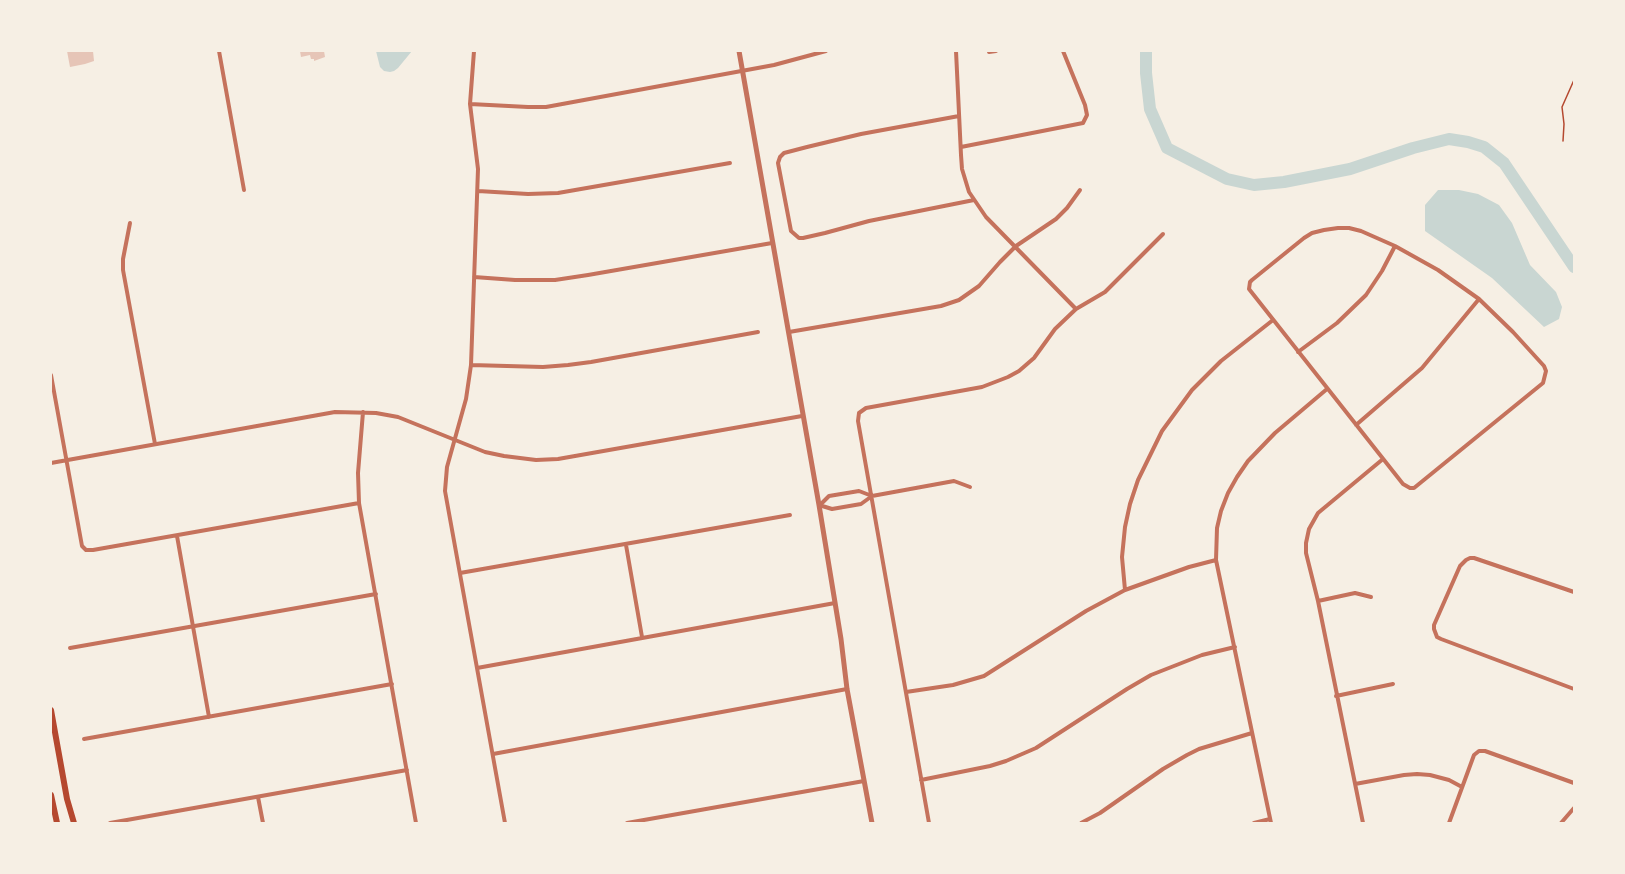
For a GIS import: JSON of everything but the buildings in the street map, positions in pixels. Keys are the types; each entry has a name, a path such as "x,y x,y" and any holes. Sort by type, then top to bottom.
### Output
{"main road":[{"path":"51,710 67,799 74,823"},
{"path":"51,795 57,823"}],"street":[{"path":"219,51 244,190"},
{"path":"474,51 470,104 478,159 478,191 471,365 466,399 447,467 445,491 505,823"},
{"path":"739,51 819,505 847,689 872,823"},
{"path":"470,104 546,106 774,65 826,51"},
{"path":"956,51 962,170 969,192 986,217 1076,309"},
{"path":"989,52 996,51"},
{"path":"961,147 1080,124 1085,121 1087,116 1085,105 1063,51"},
{"path":"959,116 861,134 782,155 778,163 791,231 803,238 869,221 974,201"},
{"path":"478,191 558,193 730,163"},
{"path":"788,333 950,304 979,286 1016,246 1056,219 1080,190"},
{"path":"130,223 123,270 155,444"},
{"path":"1350,228 1395,246 1438,270 1479,299 1545,366 1546,375 1543,383 1418,486 1410,488 1403,484 1327,389 1251,291 1249,285 1252,280 1312,233 1350,228"},
{"path":"929,823 858,421 859,413 866,408 982,387 1019,371 1034,358 1055,329 1076,309 1105,292 1164,234"},
{"path":"474,277 555,280 772,243"},
{"path":"1298,352 1338,323 1366,295 1395,246"},
{"path":"1356,425 1422,368 1479,299"},
{"path":"1125,590 1122,557 1130,504 1138,480 1162,431 1192,390 1221,361 1273,320"},
{"path":"471,365 543,367 568,365 758,332"},
{"path":"51,375 82,546 86,550 359,503"},
{"path":"1254,823 1270,821 1216,560 1217,528 1228,493 1248,461 1275,433 1327,389"},
{"path":"51,463 335,412 363,412 398,417 485,452 536,460 558,459 802,416"},
{"path":"363,412 358,473 359,503 416,823"},
{"path":"1363,823 1318,601 1306,553 1306,543 1309,529 1318,513 1383,459"},
{"path":"819,505 831,509 861,504 872,496 954,481 970,487"},
{"path":"819,505 829,496 858,491 872,496"},
{"path":"460,573 790,515"},
{"path":"177,536 209,717"},
{"path":"626,545 642,637"},
{"path":"1574,592 1470,558 1460,566 1434,625 1435,633 1441,639 1574,689"},
{"path":"906,692 953,685 984,676 1071,620 1125,590 1189,567 1216,560"},
{"path":"1318,601 1355,593 1371,597"},
{"path":"70,648 376,594"},
{"path":"477,668 835,603"},
{"path":"921,780 1006,761 1036,748 1151,675 1193,658 1235,647"},
{"path":"84,739 392,684"},
{"path":"1336,696 1393,684"},
{"path":"493,754 847,689"},
{"path":"1081,823 1193,752 1224,740 1252,733"},
{"path":"1449,823 1474,755 1482,751 1574,783"},
{"path":"110,823 406,770"},
{"path":"1355,784 1417,774 1449,780 1462,787"},
{"path":"627,823 865,781"},
{"path":"258,797 263,823"},
{"path":"1561,823 1574,808"}],"path":[{"path":"1563,141 1562,107 1574,80"}],"shaded area":[{"path":"376,51 412,51 398,68 390,72 380,67"},
{"path":"1438,190 1459,190 1478,194 1499,205 1512,223 1530,265 1556,292 1562,307 1559,319 1544,327 1492,278 1425,231 1425,205"}],"waterway":[{"path":"1146,51 1150,109 1167,148 1227,179 1254,185 1284,182 1350,169 1413,148 1449,139 1468,142 1484,147 1504,163 1574,267"}]}
